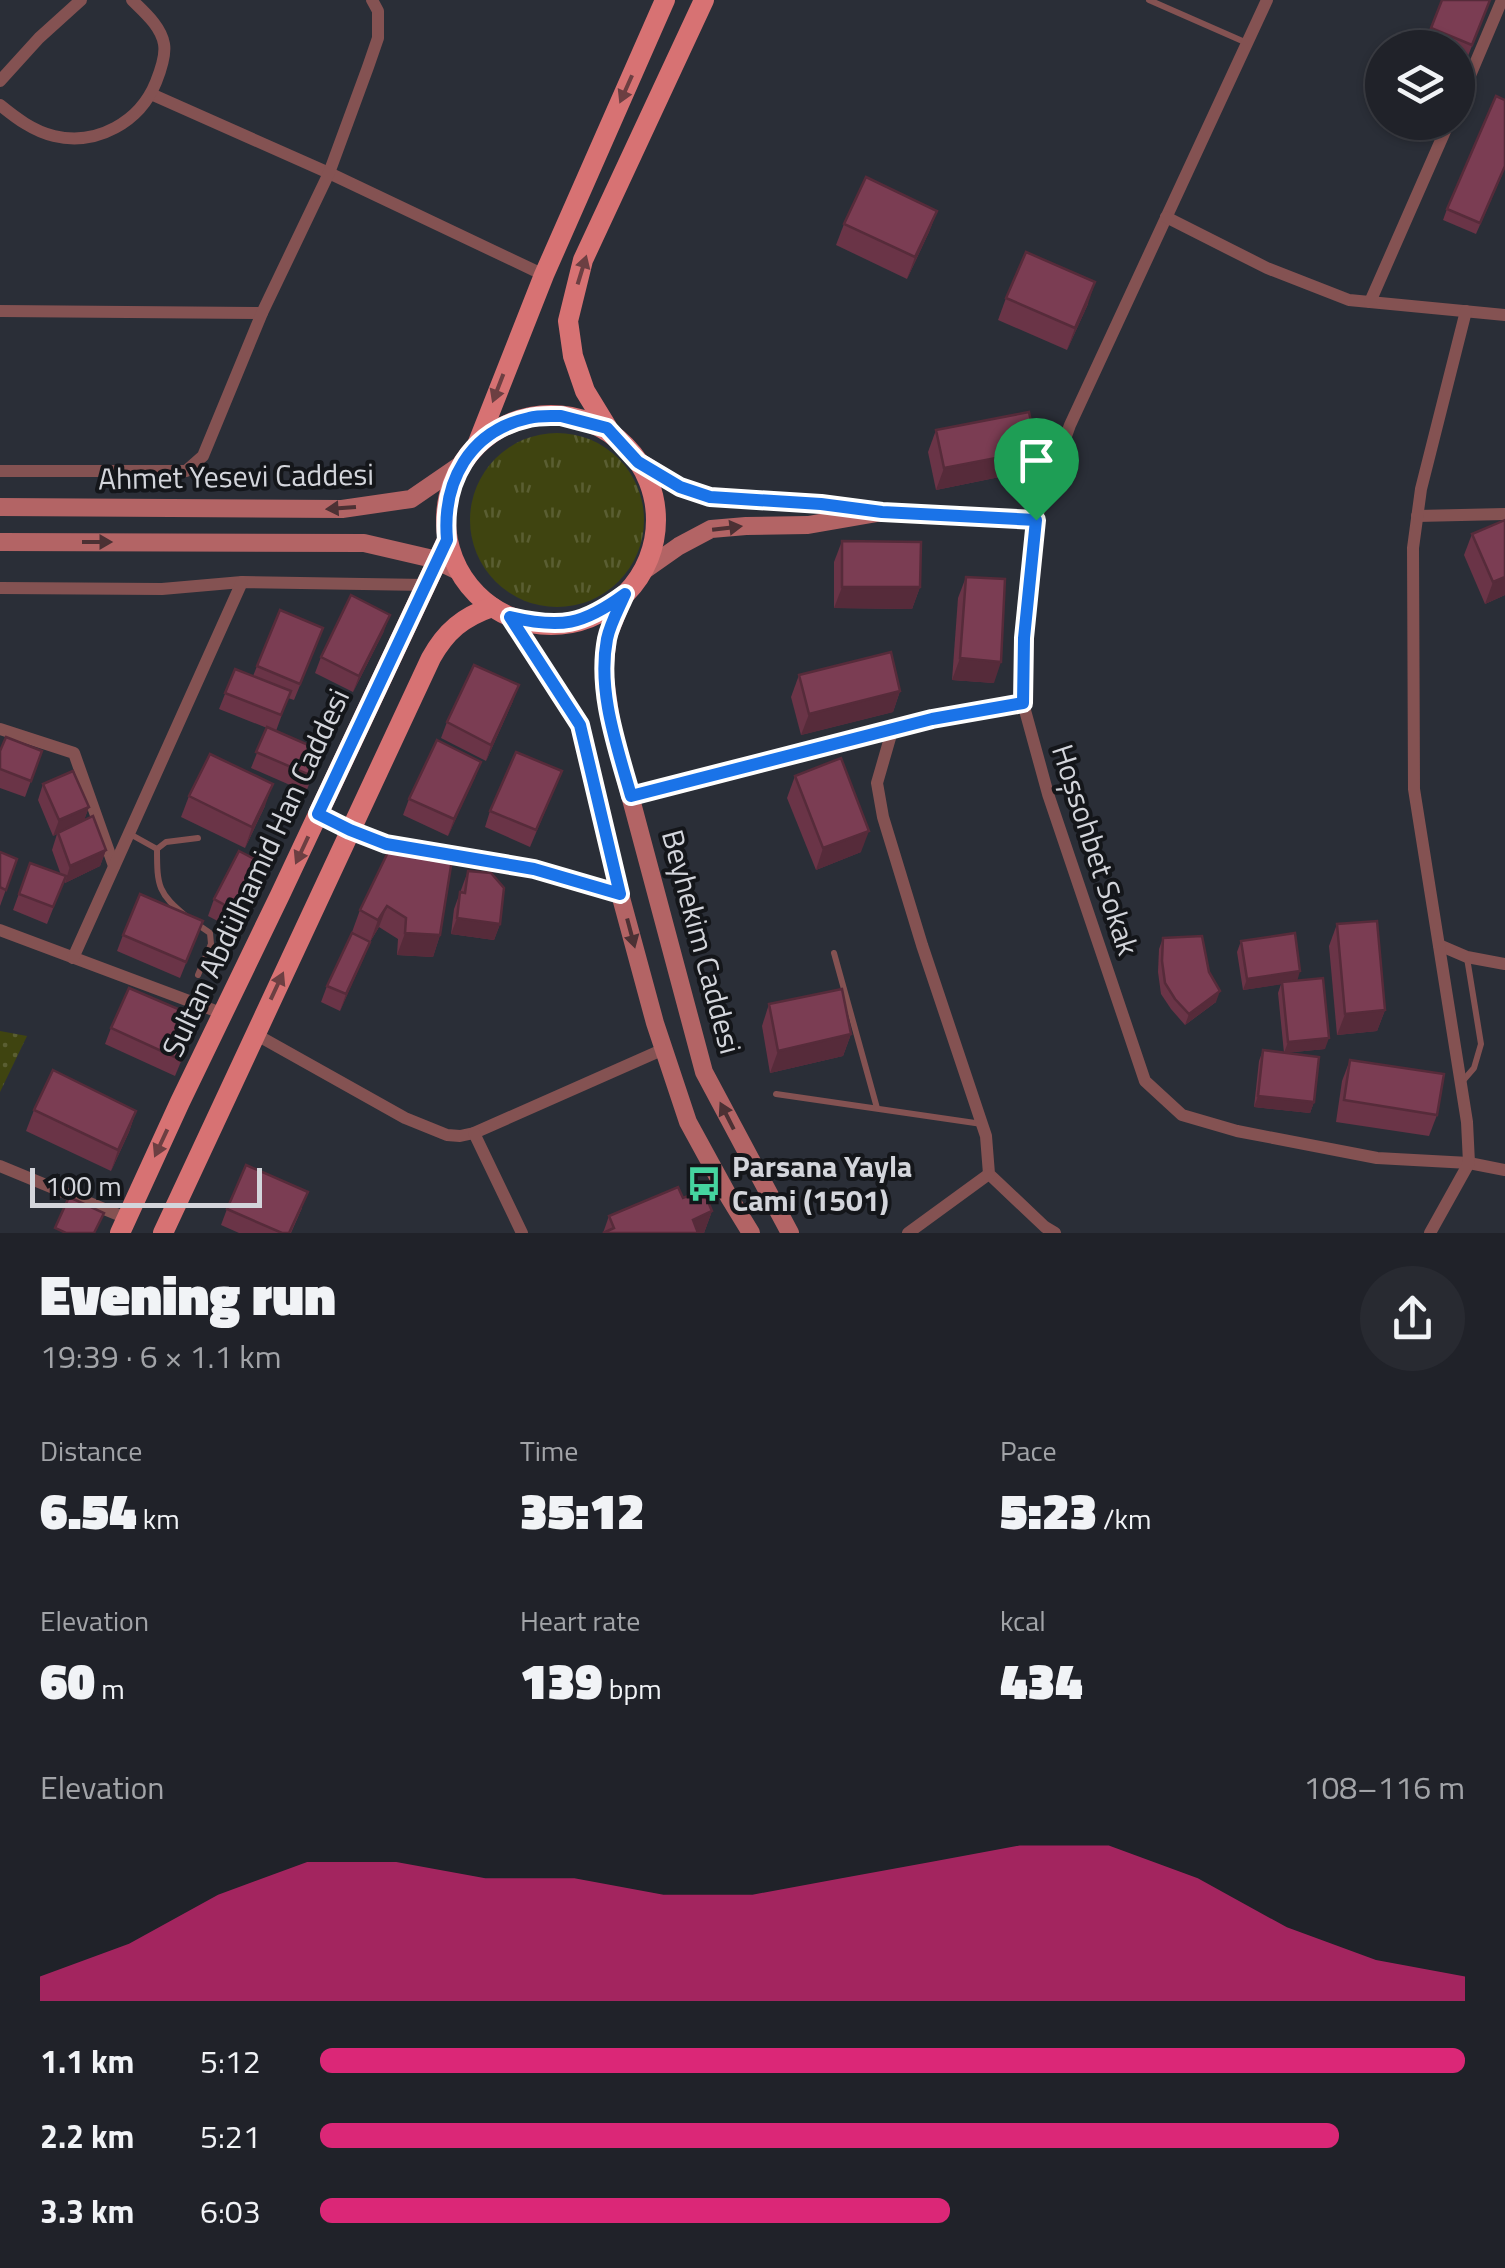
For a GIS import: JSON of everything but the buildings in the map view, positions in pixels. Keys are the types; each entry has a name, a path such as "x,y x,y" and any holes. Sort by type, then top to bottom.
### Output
{"main road":[{"path":"501,612 471,588 458,571 447,540 447,501 452,482 476,446 544,275 665,0"},
{"path":"165,1232 438,645 454,625 474,614 501,612 540,624 571,623 600,612 625,594 642,572 653,547 656,520 652,490 638,462 607,428 585,391 573,356 568,320 584,260 704,0"},
{"path":"476,446 501,428 530,417 561,416 607,428"},
{"path":"638,462 680,487 710,497 882,512"},
{"name":"Ahmet Yesevi Caddesi","path":"0,507 342,510 411,499 462,464"},
{"path":"642,572 678,546 711,529 808,525 882,512"},
{"name":"Sultan Abdülhamid Han Caddesi","path":"123,1226 447,540"},
{"name":"Ahmet Yesevi Caddesi","path":"0,542 364,544 458,571"},
{"name":"Beyhekim Caddesi","path":"625,594 608,636 604,672 612,728 704,1072 790,1233"},
{"name":"Beyhekim Caddesi","path":"501,612 580,725 620,894 688,1122 751,1233"},
{"path":"396,648 413,644 422,648 428,664"}],"street":[{"path":"0,82 38,38 81,0"},
{"path":"0,105 20,121 54,136 85,137 112,130 135,116 160,73 164,45 156,25 132,0"},
{"path":"0,471 186,471 202,456 262,313 329,173 378,38 378,11 372,0"},
{"name":"Hoşsohbet Sokak","path":"1266,0 1070,426 1036,520 1024,638 1023,703 1048,794 1145,1081 1182,1115 1237,1131 1377,1158 1469,1162 1505,1170"},
{"path":"1475,64 1502,0"},
{"path":"151,94 544,275"},
{"path":"1370,302 1441,140"},
{"path":"1166,218 1267,268 1350,300 1505,314"},
{"path":"0,311 262,313"},
{"path":"1430,1233 1469,1162 1467,1122 1414,789 1413,548 1421,490 1466,311"},
{"path":"882,512 1036,520"},
{"path":"1417,516 1505,514"},
{"path":"0,588 162,589 242,582 426,584"},
{"path":"73,958 242,582"},
{"path":"631,796 932,719 1023,703"},
{"path":"0,729 74,753 114,866"},
{"path":"892,731 877,783 883,817 986,1136 989,1174 1055,1233"},
{"path":"318,814 386,844 534,869 620,894"},
{"path":"0,930 224,1014"},
{"path":"1439,945 1467,957 1505,964"},
{"path":"254,1034 404,1118 447,1135 460,1136 664,1049"},
{"path":"474,1133 522,1233"},
{"path":"0,1166 123,1226"},
{"path":"908,1233 989,1174"}],"lane":[{"path":"1148,0 1247,43"},
{"path":"129,834 157,850"},
{"path":"198,838 166,842 157,850 157,877 166,900 210,932 211,944 198,975"},
{"path":"834,953 877,1108"},
{"path":"1461,1084 1474,1068 1481,1044 1467,957"},
{"path":"776,1094 982,1124"}],"green space":[{"path":"557,433 590,440 618,459 637,487 644,520 637,553 618,581 590,600 557,607 524,600 496,581 477,553 470,520 477,487 496,459 524,440"},
{"path":"0,1031 27,1036 0,1092"}],"place":[{"name":"Parsana Yayla Cami (1501)","path":"704,1184"}],"route":[{"path":"561,416 607,428 638,462 680,487 710,497 1036,520 1024,638 1023,703 932,719 631,796 612,728 604,672 608,636 625,594 600,612 571,623 540,624 510,617 580,725 620,894 534,869 386,844 318,814 447,540 447,501 452,482 476,446 501,428 530,417 561,416"}]}
